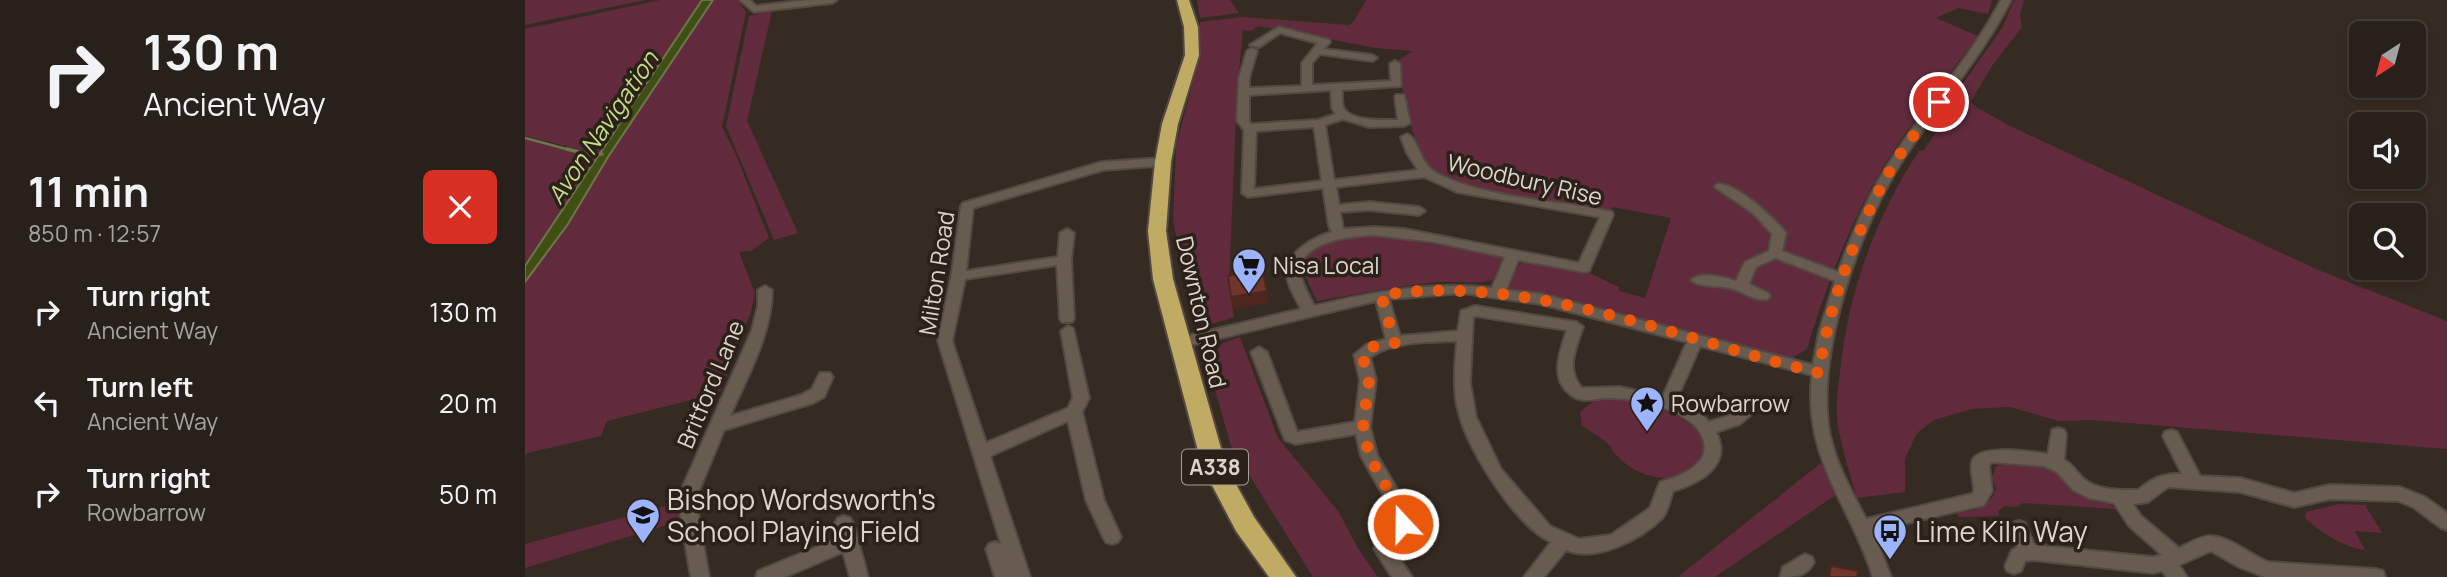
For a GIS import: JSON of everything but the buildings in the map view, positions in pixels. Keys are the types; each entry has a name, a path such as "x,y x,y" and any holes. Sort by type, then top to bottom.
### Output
{"highway":[{"name":"Downton Road","path":"1183,0 1191,27 1192,55 1170,124 1163,162 1157,220 1157,243 1163,279 1215,466 1238,512 1283,577"}],"street":[{"path":"745,0 754,9 766,10 832,0"},
{"path":"1882,577 1836,478 1825,446 1818,401 1819,373 1829,323 1842,279 1887,175 1984,40 2006,0"},
{"path":"1307,86 1307,62 1325,42 1279,30 1254,48 1244,78 1243,121 1250,128 1319,122 1343,116 1369,124 1403,124 1395,64"},
{"path":"1317,51 1372,58"},
{"path":"1244,92 1307,86 1399,90"},
{"path":"1336,87 1338,108 1343,116"},
{"path":"1319,122 1322,160 1331,185 1338,232"},
{"name":"Woodbury Rise","path":"1250,128 1248,193 1426,173"},
{"name":"Woodbury Rise","path":"1407,137 1413,153 1426,173 1457,188 1607,215 1584,268 1513,255"},
{"name":"Milton Road","path":"1021,577 945,341 958,276 967,206 1102,166 1163,162"},
{"path":"1724,189 1757,210 1779,233 1775,253"},
{"path":"1334,209 1369,206 1419,211"},
{"path":"1309,310 1294,274 1297,262 1314,243 1338,232 1369,229 1513,255 1498,292"},
{"path":"1067,233 1064,260 1068,325 1081,398 1075,412 1095,500 1112,537"},
{"path":"1741,286 1750,265 1775,253 1842,279"},
{"path":"958,276 1064,260"},
{"path":"1698,280 1741,286 1763,296"},
{"path":"1179,343 1381,295 1442,289 1498,292 1541,299 1819,373"},
{"name":"Britford Lane","path":"700,577 688,507 689,493 759,330 765,306 765,290"},
{"path":"1381,295 1395,343"},
{"path":"1475,311 1514,315 1576,327 1564,365 1567,379 1574,390 1583,396 1620,392 1667,404 1695,418 1707,429 1713,446 1711,461 1698,475 1666,487 1657,512 1615,542 1578,547 1562,542 1544,531 1517,503 1494,473 1487,459 1468,417 1462,383 1463,335 1466,314 1475,311"},
{"path":"1403,577 1383,550 1384,541 1403,524 1403,516 1369,456 1363,427 1369,380 1362,355 1371,347 1463,335"},
{"path":"1667,404 1696,339"},
{"path":"1259,352 1291,436 1295,438 1363,427"},
{"path":"718,426 807,399 818,393 825,377"},
{"path":"1707,429 1734,420 1749,409"},
{"path":"979,453 1075,412"},
{"path":"2055,463 2058,433"},
{"path":"2171,436 2194,481"},
{"path":"1861,527 1978,500 1983,491 1980,462 1986,457 2046,460 2063,467 2083,488 2100,495 2119,497 2143,497 2165,480 2240,485 2294,500 2330,492 2400,494 2419,502 2447,523"},
{"path":"2119,497 2135,521 2173,565"},
{"path":"2019,528 2028,552"},
{"path":"765,577 847,532 859,577"},
{"path":"1533,577 1562,542"},
{"path":"2014,566 2015,558 2028,552 2114,562 2173,565 2210,543 2267,570 2375,577"},
{"path":"995,549 1004,577"},
{"path":"1789,577 1790,573 1805,562"}],"shaded area":[{"path":"525,0 645,0 525,25"},
{"path":"660,0 702,0 598,154 525,136 525,29"},
{"path":"702,0 713,0 608,157 568,224 525,282 525,266"},
{"path":"713,0 738,0 746,12 722,127 769,238 751,251 739,252 755,293 751,312 719,393 607,421 601,436 527,453 525,458 525,282 568,225 608,157"},
{"path":"1197,0 1230,0 1239,13 1200,18"},
{"path":"1366,0 1992,0 1988,14 1958,8 1936,18 1978,36 1910,127 1876,180 1842,250 1807,349 1792,361 1543,294 1507,288 1519,265 1525,261 1592,274 1619,287 1619,291 1645,298 1671,218 1612,207 1608,213 1457,185 1433,175 1416,142 1397,75 1399,60 1413,51 1376,48 1258,26 1251,31 1243,30 1237,91 1229,284 1234,317 1199,328 1173,222 1176,146 1198,63 1200,22 1244,17 1349,25"},
{"path":"2014,0 2024,0 2020,15 2022,27 1992,66 1971,101 1976,107 2010,126 2316,269 2447,321 2447,449 2092,420 2059,421 2010,407 1972,409 1934,420 1917,433 1905,459 1905,492 1857,498 1842,444 1837,412 1844,343 1857,285 1877,229 1903,176 1919,151 1924,150 1942,124 1940,115 1945,107 1953,103 1950,102 2002,28"},
{"path":"772,11 747,121 798,233 774,240 726,126 749,16"},
{"path":"525,139 597,156 525,266"},
{"path":"1360,233 1501,255 1502,259 1493,280 1438,282 1317,301 1305,270 1305,261 1309,254 1324,243"},
{"path":"1240,337 1278,438 1338,511 1359,550 1378,577 1313,577 1231,446 1207,361 1223,343"},
{"name":"Rowbarrow","path":"1618,398 1677,416 1697,430 1706,440 1697,465 1676,477 1658,478 1641,473 1617,456 1605,441 1582,426 1580,412 1595,400"},
{"path":"1821,463 1837,494 1715,577 1678,577"},
{"path":"2006,464 2046,467 2081,493 2116,509 2023,503 2017,507 2005,506 1998,511 1999,516 1959,517 1956,513 1976,510 1989,501 1996,489 1992,477 1996,466"},
{"path":"677,503 680,521 525,568 525,544"},
{"path":"2339,504 2365,505 2382,533 2355,531 2365,550 2333,538 2305,518 2306,512"}],"waterway":[{"name":"Avon Navigation","path":"525,138 574,151"},
{"name":"Avon Navigation","path":"567,149 592,155 602,154"}],"place":[{"name":"Nisa Local","path":"1249,295"},
{"name":"Rowbarrow","path":"1647,433"},
{"name":"Bishop Wordsworth's School Playing Field","path":"643,545"},
{"name":"Lime Kiln Way","path":"1890,561"}],"route":[{"path":"1403,524 1403,516 1396,500 1381,481 1369,456 1363,427 1369,380 1362,355 1371,347 1395,343 1381,295 1442,289 1480,290 1541,299 1819,373 1836,297 1874,202 1898,158 1939,102"}]}
